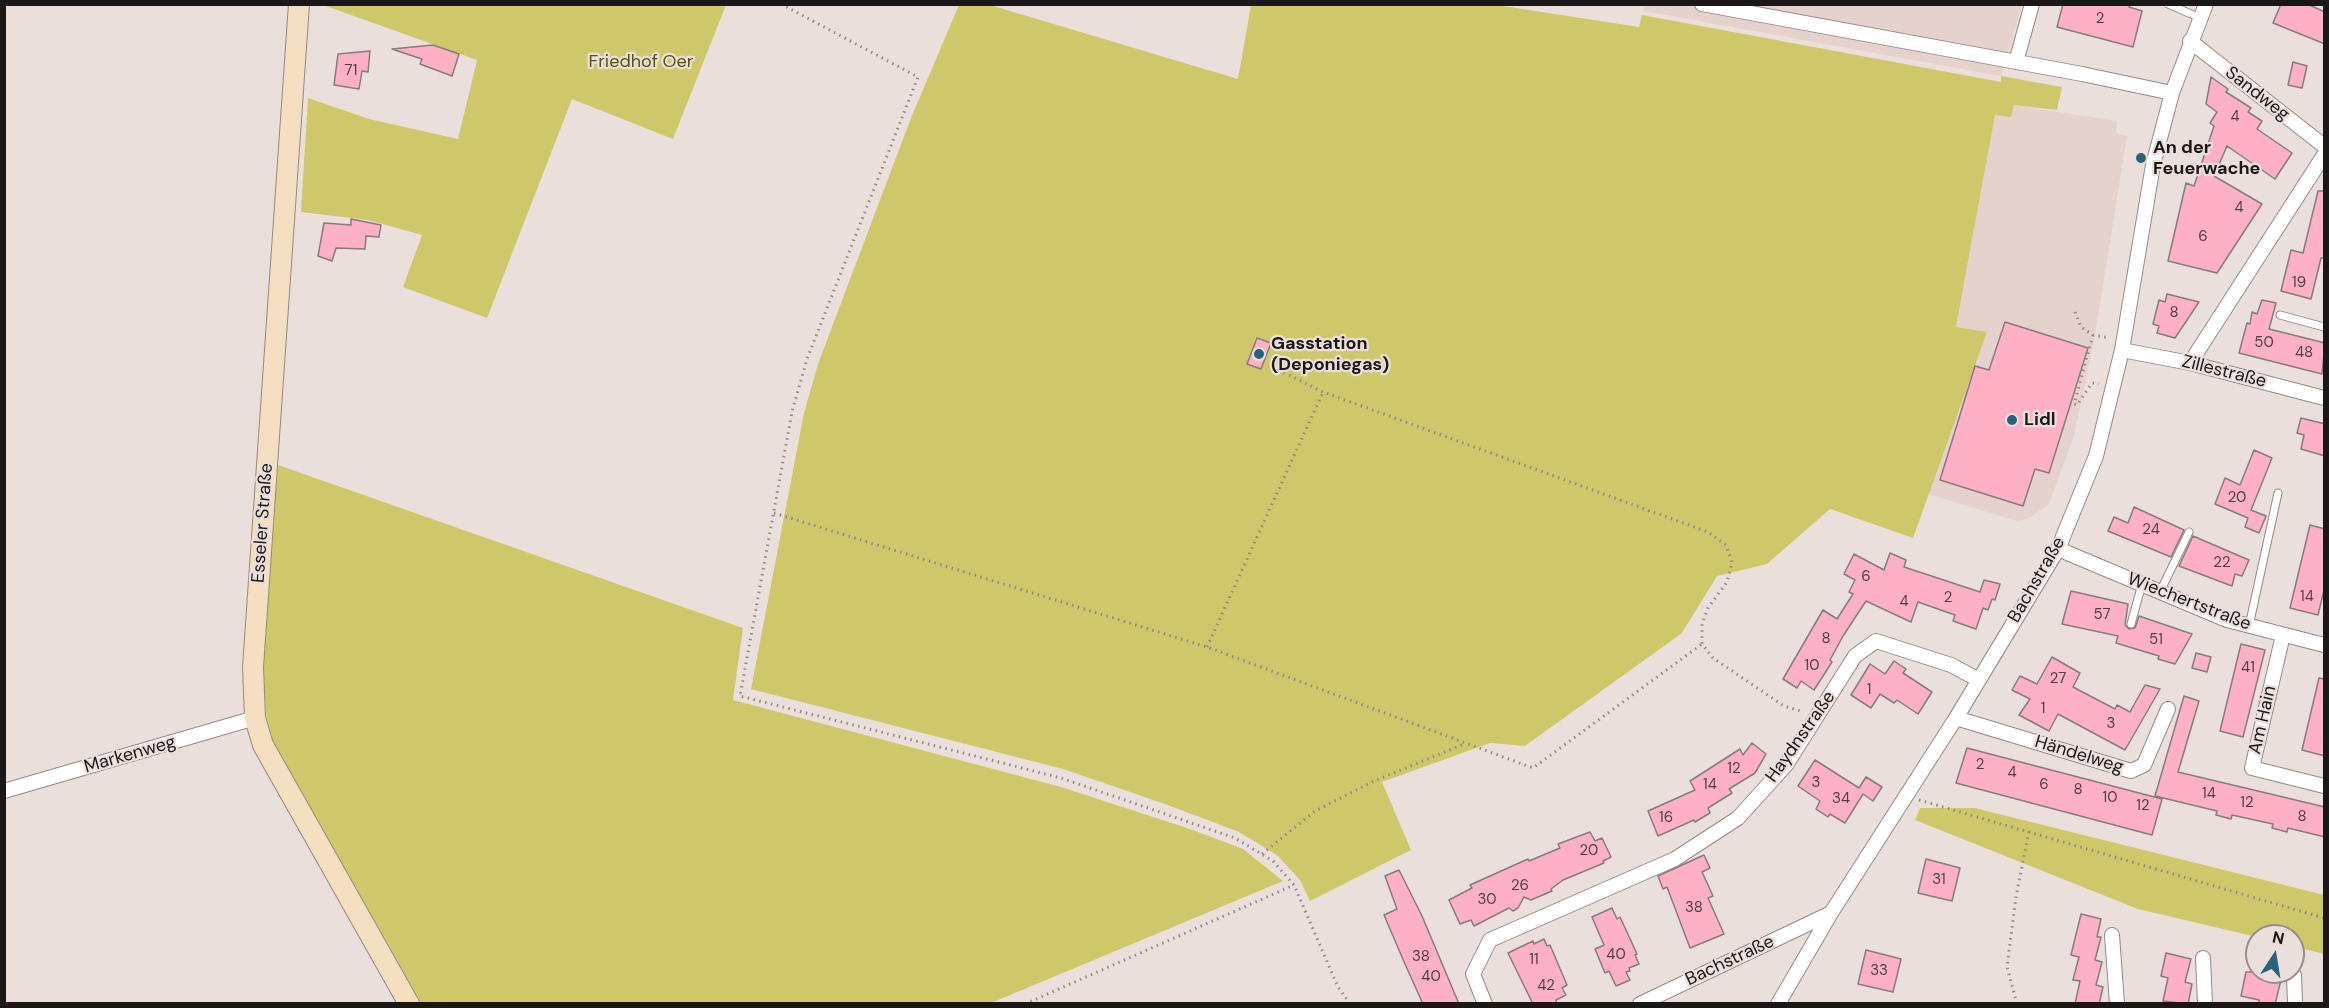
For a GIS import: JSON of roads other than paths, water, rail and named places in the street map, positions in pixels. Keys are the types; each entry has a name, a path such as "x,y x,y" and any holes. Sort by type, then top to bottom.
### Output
{"main road":[{"name":"Esseler Straße","path":"299,4 253,667 255,718 263,745 409,1004"}],"street":[{"path":"1702,4 2172,93"},
{"path":"2016,62 2032,4"},
{"name":"Bachstraße","path":"1640,1004 1831,913 1956,718 2058,549 2096,456 2122,350 2153,165 2172,93 2203,11"},
{"name":"Sandweg","path":"2190,41 2325,146"},
{"path":"2190,363 2325,155"},
{"name":"Zillestraße","path":"2122,350 2190,363 2324,395"},
{"name":"Wiechertstraße","path":"2058,549 2227,620 2283,635 2324,641"},
{"name":"Am Hain","path":"2283,635 2252,768 2325,786"},
{"name":"Haydnstraße","path":"1485,1004 1473,974 1490,940 1675,859 1738,818 1786,765 1855,656 1876,641 1950,665 1979,680"},
{"name":"Händelweg","path":"1956,718 2131,771 2144,765 2168,709"},
{"name":"Markenweg","path":"4,791 255,718"},
{"path":"1778,1004 1831,913"},
{"path":"2112,935 2117,1004"},
{"path":"2203,958 2205,1004"},
{"path":"2294,984 2295,1004"}],"lane":[{"path":"2168,4 2203,11"},
{"path":"2280,315 2325,327"},
{"path":"2249,626 2278,493"},
{"path":"2160,592 2189,532"},
{"path":"2132,624 2142,584"}],"place":[{"name":"An der Feuerwache","path":"2141,158"},
{"name":"Gasstation (Deponiegas)","path":"1259,354"},
{"name":"Lidl","path":"2012,420"}],"park label":[{"name":"Friedhof Oer","path":"641,62"}]}
